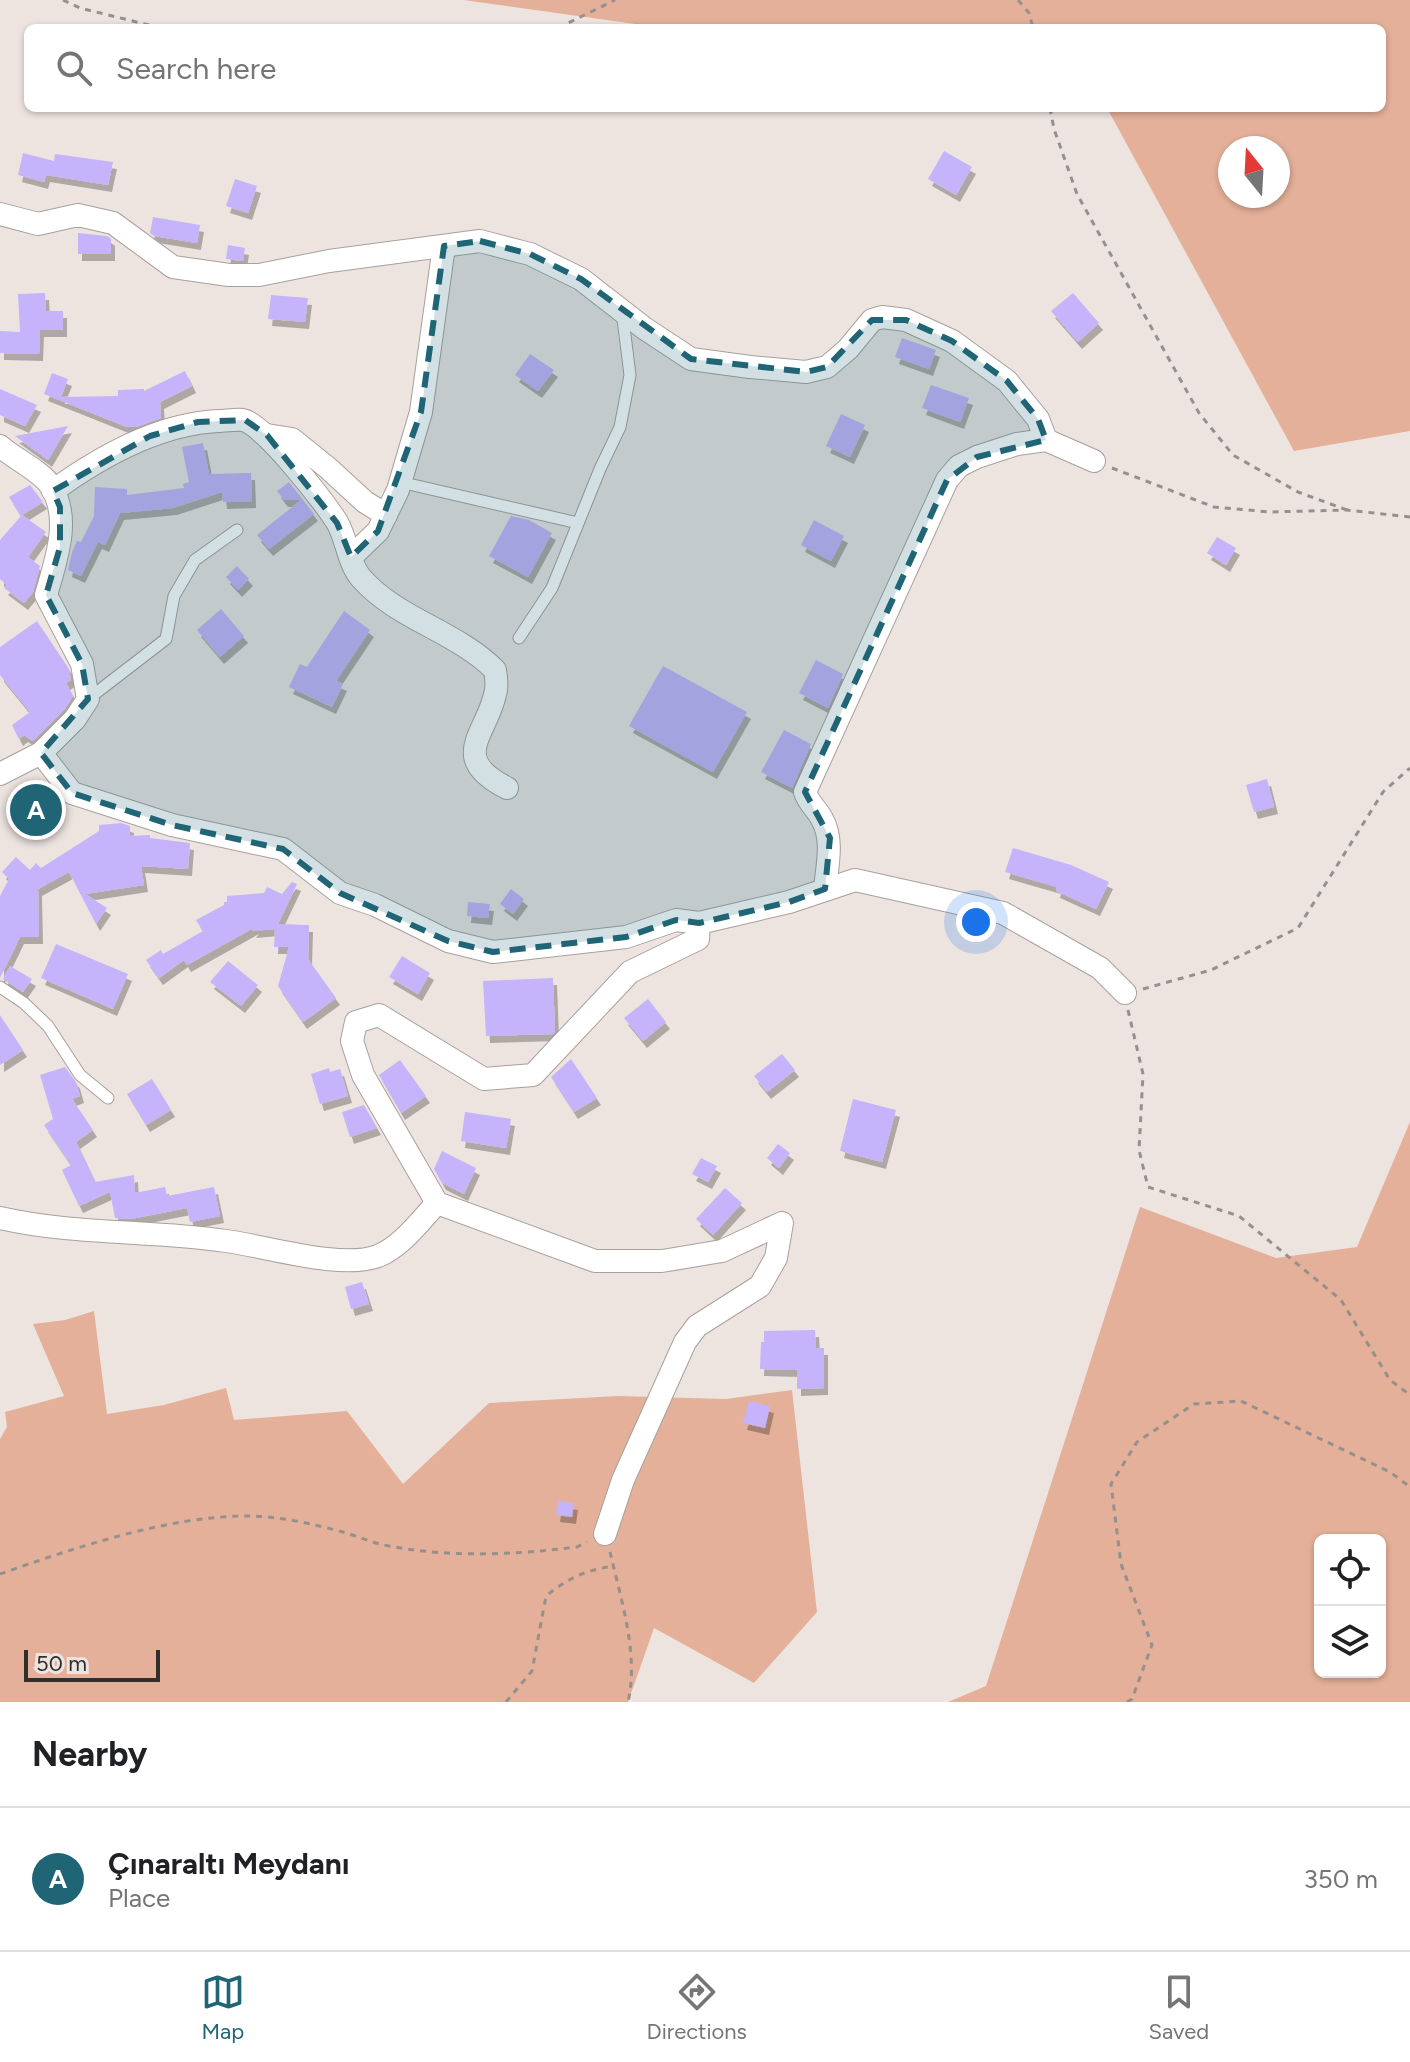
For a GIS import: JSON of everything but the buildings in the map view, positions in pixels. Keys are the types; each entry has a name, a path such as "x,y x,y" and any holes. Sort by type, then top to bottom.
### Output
{"street":[{"path":"0,214 38,224 78,215 113,223 173,267 229,275 259,275 329,261 480,241 530,254 581,279 691,359 806,372 827,367 848,349 872,320 882,317 906,320 952,341 1007,381 1038,419 1046,440"},
{"path":"351,557 378,531 386,515 400,482 421,412 444,246"},
{"path":"53,491 87,466 150,436 198,422 245,420 267,435 337,523 358,575 381,597 482,657 495,670 496,691 474,745 478,766 488,779 507,788"},
{"path":"267,435 292,439 365,502 386,515"},
{"path":"825,889 830,838 822,818 808,803 805,792 947,480 959,466 977,457 1017,444 1046,440 1094,461"},
{"path":"0,446 49,483 60,507 60,547 46,595 82,664 88,699 75,719 41,753 0,774"},
{"path":"41,753 72,793 172,825 283,849 340,893 375,905 448,941 493,952 626,937 676,920 699,923 789,902 855,880 1003,913 1100,968 1125,993"},
{"path":"605,1534 623,1480 685,1342 697,1326 760,1286 776,1258 782,1223 722,1251 662,1261 595,1261 437,1203 363,1075 352,1041 356,1022 379,1015 484,1079 533,1075 630,972 698,939 699,923"},
{"path":"0,1218 37,1226 225,1240 340,1261 377,1256 407,1236 437,1203"}],"lane":[{"path":"519,638 552,588 620,427 630,375 622,311"},
{"path":"400,482 578,523"},
{"path":"88,699 166,639 174,596 195,560 237,530"},
{"path":"0,987 24,1003 48,1026 80,1075 108,1098"}],"path":[{"path":"63,0 80,8 145,24"},
{"path":"566,24 615,0"},
{"path":"1018,0 1029,13 1032,24"},
{"path":"1051,112 1077,194 1199,413 1233,455 1298,492 1347,510"},
{"path":"1094,461 1214,507 1270,512 1347,510 1410,517"},
{"path":"1410,768 1383,792 1298,928 1211,970 1125,993 1143,1074 1139,1150 1148,1187 1239,1216 1341,1300 1390,1380 1410,1395"},
{"path":"1127,1702 1132,1699 1152,1645 1121,1564 1111,1484 1137,1442 1194,1404 1241,1401 1390,1472 1410,1487"},
{"path":"0,1574 95,1542 200,1520 249,1516 305,1522 383,1545 477,1554 507,1555 577,1547 605,1534 631,1655 632,1686 628,1702"},
{"path":"506,1702 532,1671 546,1596 567,1579 586,1571 613,1566"}],"highlighted area":[{"path":"480,241 530,254 581,279 691,359 806,372 827,367 872,320 906,320 952,341 1007,381 1038,419 1046,440 977,457 947,480 805,792 830,838 825,889 789,902 699,923 676,920 626,937 493,952 448,941 340,893 283,849 172,825 72,793 41,753 88,699 82,664 46,595 60,547 60,507 53,491 150,436 198,422 245,420 267,435 337,523 351,557 378,531 421,412 444,246"}],"shaded area":[{"path":"464,0 1410,0 1410,431 1294,451 1109,112 1386,112 1386,24 635,24"},
{"path":"1410,1122 1410,1702 948,1702 986,1686 1140,1207 1276,1258 1357,1247"},
{"path":"94,1311 107,1414 164,1405 226,1388 234,1420 347,1411 403,1484 489,1403 618,1396 726,1399 792,1390 817,1612 754,1683 654,1628 628,1702 0,1702 0,1439 7,1427 5,1412 64,1396 33,1324 65,1320"}],"place":[{"name":"Çınaraltı Meydanı","path":"36,810"}]}
